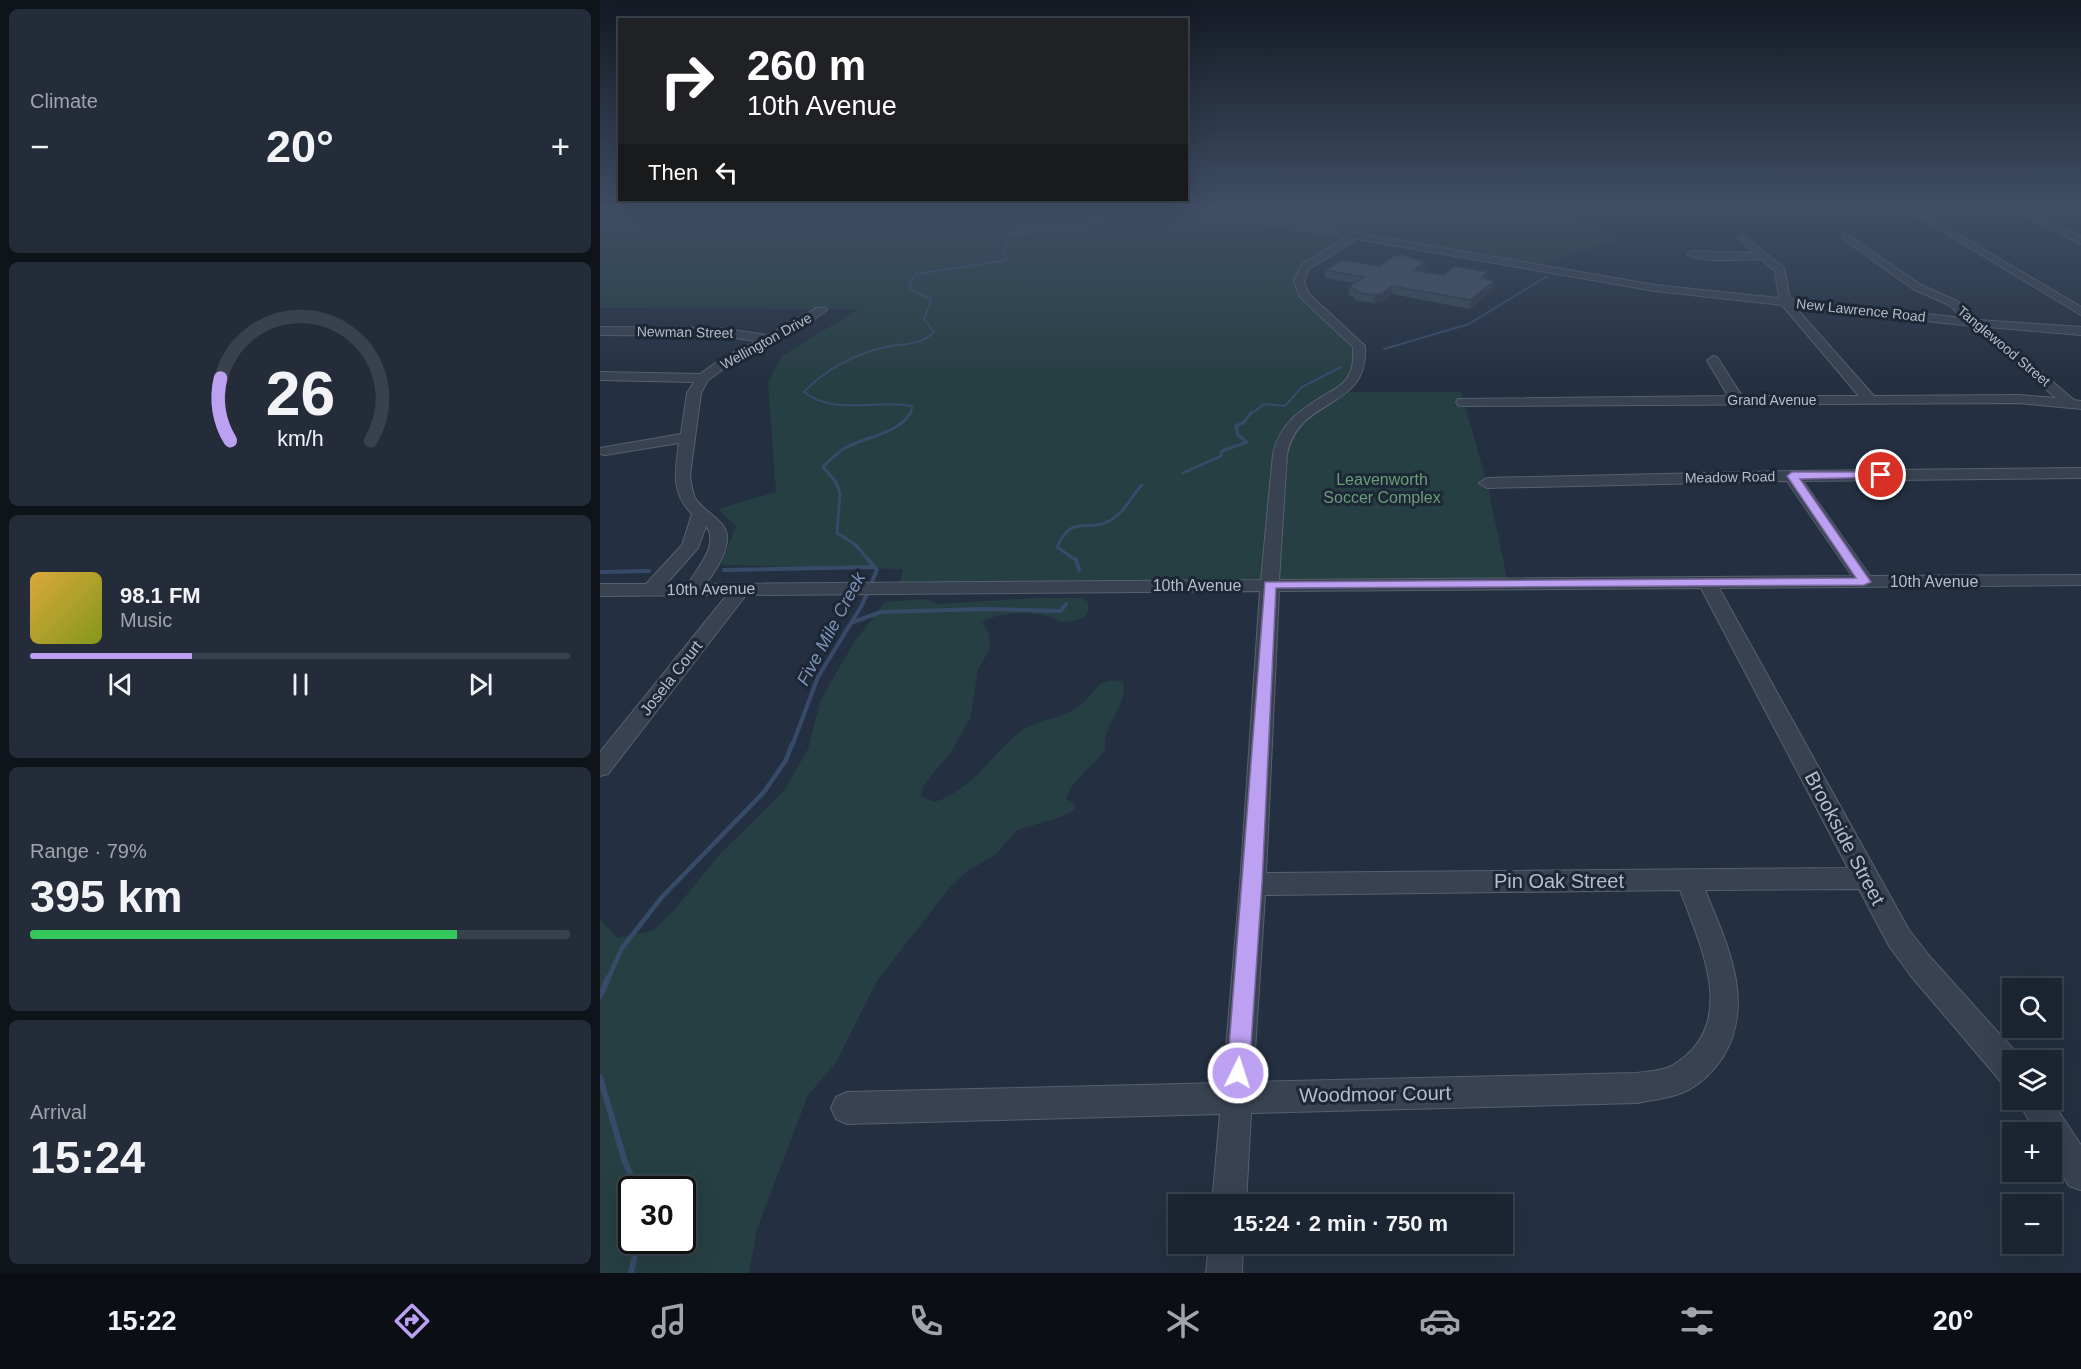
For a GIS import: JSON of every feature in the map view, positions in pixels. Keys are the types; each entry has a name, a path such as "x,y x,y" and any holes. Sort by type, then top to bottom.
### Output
{"street":[{"path":"1230,1194 1253,884 1276,493 1283,439 1290,427 1302,416 1353,381 1360,368 1361,357 1359,346 1304,295 1299,281 1300,274 1310,264"},
{"name":"New Lawrence Road","path":"1519,264 1655,288 1978,323 2081,331"},
{"path":"1773,264 1782,274 1785,302 1870,400"},
{"name":"Tanglewood Street","path":"1884,264 1907,281 1943,298 1978,323 2075,404"},
{"path":"2002,264 2081,312"},
{"name":"Wellington Drive","path":"694,589 714,556 720,537 717,525 692,505 684,488 682,475 694,393 703,378 725,362 805,321 821,310"},
{"name":"Newman Street","path":"600,331 719,332 769,339"},
{"path":"1713,360 1737,400"},
{"path":"600,376 703,378"},
{"name":"Grand Avenue","path":"1463,402 2019,399 2075,404"},
{"path":"605,451 687,438"},
{"name":"Meadow Road","path":"1487,483 1792,476 2081,473"},
{"path":"1792,476 1864,582"},
{"path":"652,589 694,540 700,512"},
{"name":"10th Avenue","path":"600,590 2081,580"},
{"name":"Brookside Street","path":"1707,583 1899,939 2002,1059"},
{"name":"Josela Court","path":"600,768 742,588"},
{"name":"Pin Oak Street","path":"1253,884 1866,878"},
{"name":"Woodmoor Court","path":"847,1108 1236,1096 1637,1088 1680,1079 1712,1053 1726,1016 1724,978 1689,881"},
{"path":"2039,1110 2081,1174"},
{"path":"1224,1273 1225,1254"}],"green space":[{"name":"Leavenworth Soccer Complex","path":"600,264 1309,264 1305,267 1300,288 1347,333 1361,357 1341,392 1461,392 1487,483 1508,583 899,587 903,569 721,565 736,526 718,509 776,492 768,383 782,356 859,309 600,308"},
{"path":"1036,598 1082,598 1088,602 1089,610 1085,617 1069,622 1043,615 1019,613 995,617 982,623 989,634 990,649 978,669 970,719 950,753 923,786 921,796 934,802 948,796 971,780 1023,730 1078,707 1101,684 1114,680 1123,681 1122,699 1107,731 1105,751 1077,780 1068,793 1066,799 1074,803 1075,809 1061,817 1017,830 995,855 966,872 950,887 877,981 835,1064 808,1095 757,1229 749,1273 600,1273 600,919 617,938 652,931 675,909 720,854 784,791 808,749 821,699 855,641 885,602 925,599 938,604"}],"building":[{"path":"1335,264 1422,264 1414,270 1443,275 1455,266 1488,272 1481,278 1494,281 1471,300 1392,286 1382,294 1374,295 1355,292 1357,290 1349,287 1364,277 1325,270"}],"waterway":[{"name":"Five Mile Creek","path":"911,414 912,406 899,404 842,405 816,399 804,392 831,370 853,358 886,347 917,342 934,332 924,319 931,300 911,289 909,285 916,274 979,264"},
{"path":"1384,349 1469,324 1547,276"},
{"path":"1251,414 1264,404 1285,406 1302,387 1341,367"},
{"name":"Five Mile Creek","path":"869,561 856,545 837,533 840,493 836,482 823,467 845,448 898,426 911,412"},
{"path":"1183,473 1221,456 1222,451 1247,442 1238,435 1236,426 1243,423 1252,412"},
{"path":"1076,561 1057,547 1063,536 1075,527 1102,524 1111,520 1121,512 1142,485"},
{"name":"Five Mile Creek","path":"792,746 818,677 862,605 877,570 868,559"},
{"path":"1076,561 1079,570"},
{"path":"724,570 874,567"},
{"path":"600,572 649,571"},
{"path":"853,622 881,612 985,609 1061,611 1066,604"},
{"name":"Five Mile Creek","path":"608,979 622,948 662,897 764,792 786,760 792,744"},
{"name":"Five Mile Creek","path":"600,996 608,978"},
{"name":"Five Mile Creek","path":"600,1077 631,1176"},
{"name":"Five Mile Creek","path":"631,1273 635,1254"}],"route":[{"path":"1238,1073 1253,884 1270,584 1864,582 1792,476 1881,475"}]}
